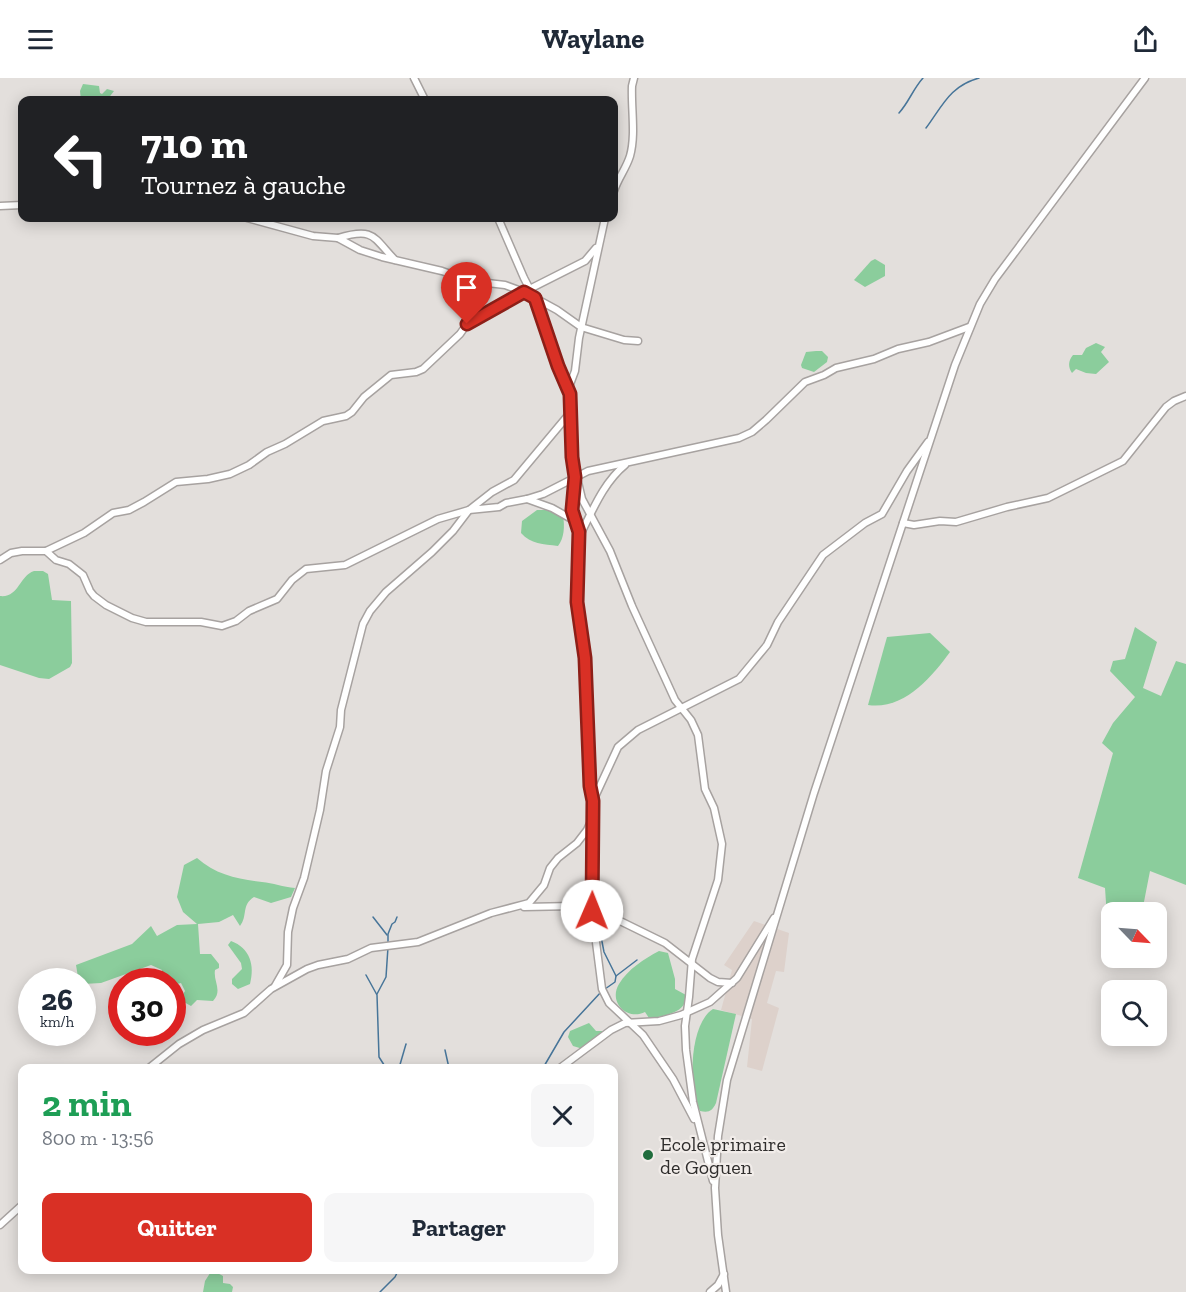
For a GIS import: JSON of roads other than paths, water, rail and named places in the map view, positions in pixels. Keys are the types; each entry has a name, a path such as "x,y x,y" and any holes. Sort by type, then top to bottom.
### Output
{"street":[{"path":"414,78 423,96"},
{"path":"618,182 625,169 632,145 634,78"},
{"path":"726,1292 718,1234 715,1188 718,1136 727,1080 814,793 969,327 980,304 1013,253 1145,78"},
{"path":"0,206 18,205"},
{"path":"263,222 314,236 338,238 360,232 380,241 395,261"},
{"path":"500,222 527,291"},
{"path":"604,222 581,327 570,394 572,457 575,477 582,498 610,551 632,606 675,700 691,720 698,735 705,789 714,808 722,844 718,880 691,963 686,1013 686,1050 691,1092 715,1188"},
{"path":"338,238 360,249 395,261 442,271 470,281 505,285 527,291 581,327 624,340 638,341"},
{"path":"0,560 11,553 46,551 84,533 113,513 129,510 176,482 230,474 323,421 346,416 380,382 391,375 423,369 460,334 467,324 585,261 598,245"},
{"path":"535,298 570,394"},
{"path":"46,551 56,560 69,564 83,575 94,596 132,618 146,622 201,622 222,626 277,599 292,580 306,569 345,565 438,519 469,510 499,507 506,503 543,494 588,471 739,438 752,432 805,382 836,368 874,359 898,349 929,342 969,327"},
{"path":"903,523 914,525 940,521 956,522 1048,498 1123,461 1166,407 1186,396"},
{"path":"274,987 287,965 288,932 293,908 304,878 320,810 326,771 340,727 341,710 363,624 370,611 386,592 432,552 453,531 469,510 492,492 514,480 570,412"},
{"path":"593,801 618,747 638,730 742,676 767,645 778,622 823,555 865,523 882,514 907,471 932,438"},
{"path":"579,537 614,476 628,462"},
{"path":"575,477 572,503 579,537 577,602 585,658 590,786 593,801 592,911 602,988 609,1003 643,1035 673,1079 700,1132"},
{"path":"527,499 552,508 576,521"},
{"path":"521,907 536,896 544,885 550,868 558,858 577,843 592,819"},
{"path":"154,1064 179,1044 203,1030 243,1013 274,987 307,969 348,959 371,948 418,942 491,913 521,907 575,906 614,918 665,943 718,982 732,983"},
{"path":"565,1064 611,1030 629,1022 659,1021 686,1013 710,1002 732,983 747,964 780,907"},
{"path":"0,1225 18,1209"},
{"path":"711,1292 724,1274"}],"waterway":[{"path":"899,113 923,78"},
{"path":"926,128 954,91 979,78"},
{"path":"373,917 387,935"},
{"path":"388,943 388,934 397,917"},
{"path":"598,921 604,952 616,976 615,982 605,989"},
{"path":"377,994 386,977 388,947"},
{"path":"616,976 637,960"},
{"path":"366,975 377,995 379,1057 383,1064"},
{"path":"545,1064 564,1032 601,992"},
{"path":"400,1064 406,1044"},
{"path":"445,1050 448,1064"},
{"path":"380,1292 396,1274"}],"place":[{"name":"Ecole primaire de Goguen","path":"648,1155"}]}
